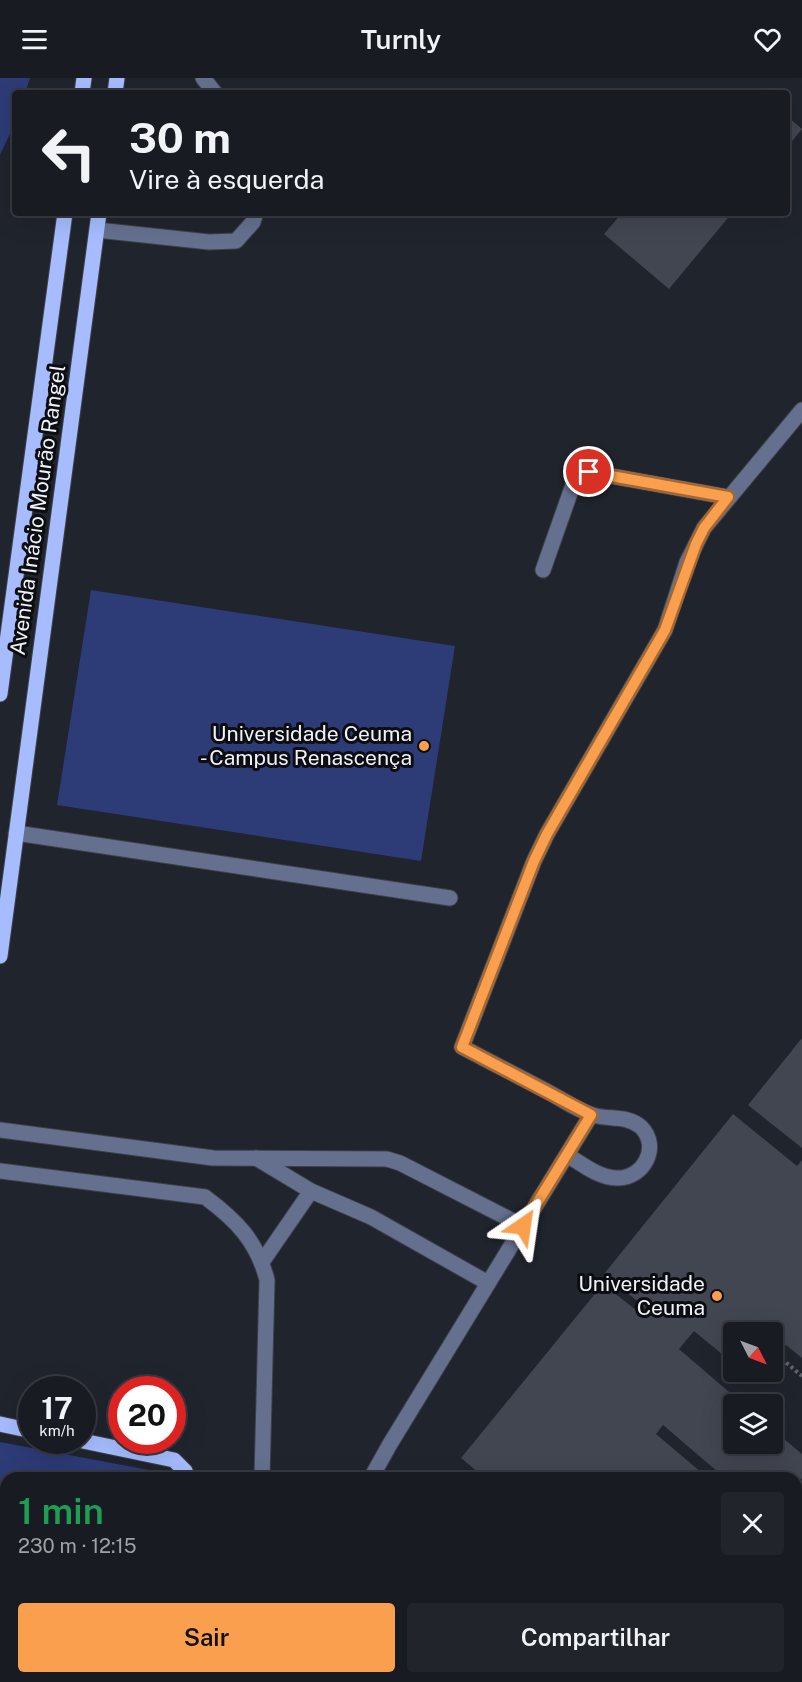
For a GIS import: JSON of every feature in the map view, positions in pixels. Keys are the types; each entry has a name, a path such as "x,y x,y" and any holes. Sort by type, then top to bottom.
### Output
{"main road":[{"name":"Avenida Inácio Mourão Rangel","path":"0,694 65,216"},
{"name":"Avenida Inácio Mourão Rangel","path":"0,956 99,216"},
{"path":"0,1424 18,1428"},
{"path":"96,1444 174,1460 186,1472"}],"street":[{"path":"203,78 213,90"},
{"path":"97,230 209,242 236,242 253,222 255,216"},
{"path":"567,1155 608,1177 626,1178 644,1165 648,1159 650,1145 643,1129 633,1121 591,1115 462,1047 534,861 547,834 665,630 704,528 802,410"},
{"path":"543,570 574,482 589,472 728,497"},
{"path":"16,833 450,897"},
{"path":"375,1472 591,1115"},
{"path":"0,1130 202,1157 387,1159 400,1163 523,1226"},
{"path":"256,1158 311,1191 371,1217 489,1283"},
{"path":"0,1171 205,1197 229,1215 250,1240 262,1262 267,1280 262,1472"},
{"path":"262,1262 311,1191"}],"path":[{"path":"783,1361 802,1376"}],"shaded area":[{"path":"0,78 30,78 26,90 12,90 12,129 0,155"},
{"path":"91,590 455,646 421,861 57,805"},
{"path":"0,1442 18,1445 18,1454 64,1454 160,1472 0,1472"}],"building":[{"path":"790,119 802,129 790,144"},
{"path":"619,216 730,216 669,289 604,234"},
{"path":"802,1038 802,1148 748,1105"},
{"name":"Universidade Ceuma","path":"733,1114 797,1166 802,1160 802,1358 786,1345 783,1348 783,1322 723,1322 723,1355 694,1331 679,1349 731,1394 723,1394 723,1454 783,1454 783,1438 802,1454 802,1472 718,1472 663,1425 656,1434 701,1472 478,1472 461,1458 603,1284 641,1314 646,1308 604,1274"}],"place":[{"name":"Universidade Ceuma - Campus Renascença","path":"424,746"},
{"name":"Universidade Ceuma","path":"717,1296"}],"route":[{"path":"523,1226 591,1115 462,1047 534,861 547,834 665,630 687,562 704,528 728,497 589,472"}]}
